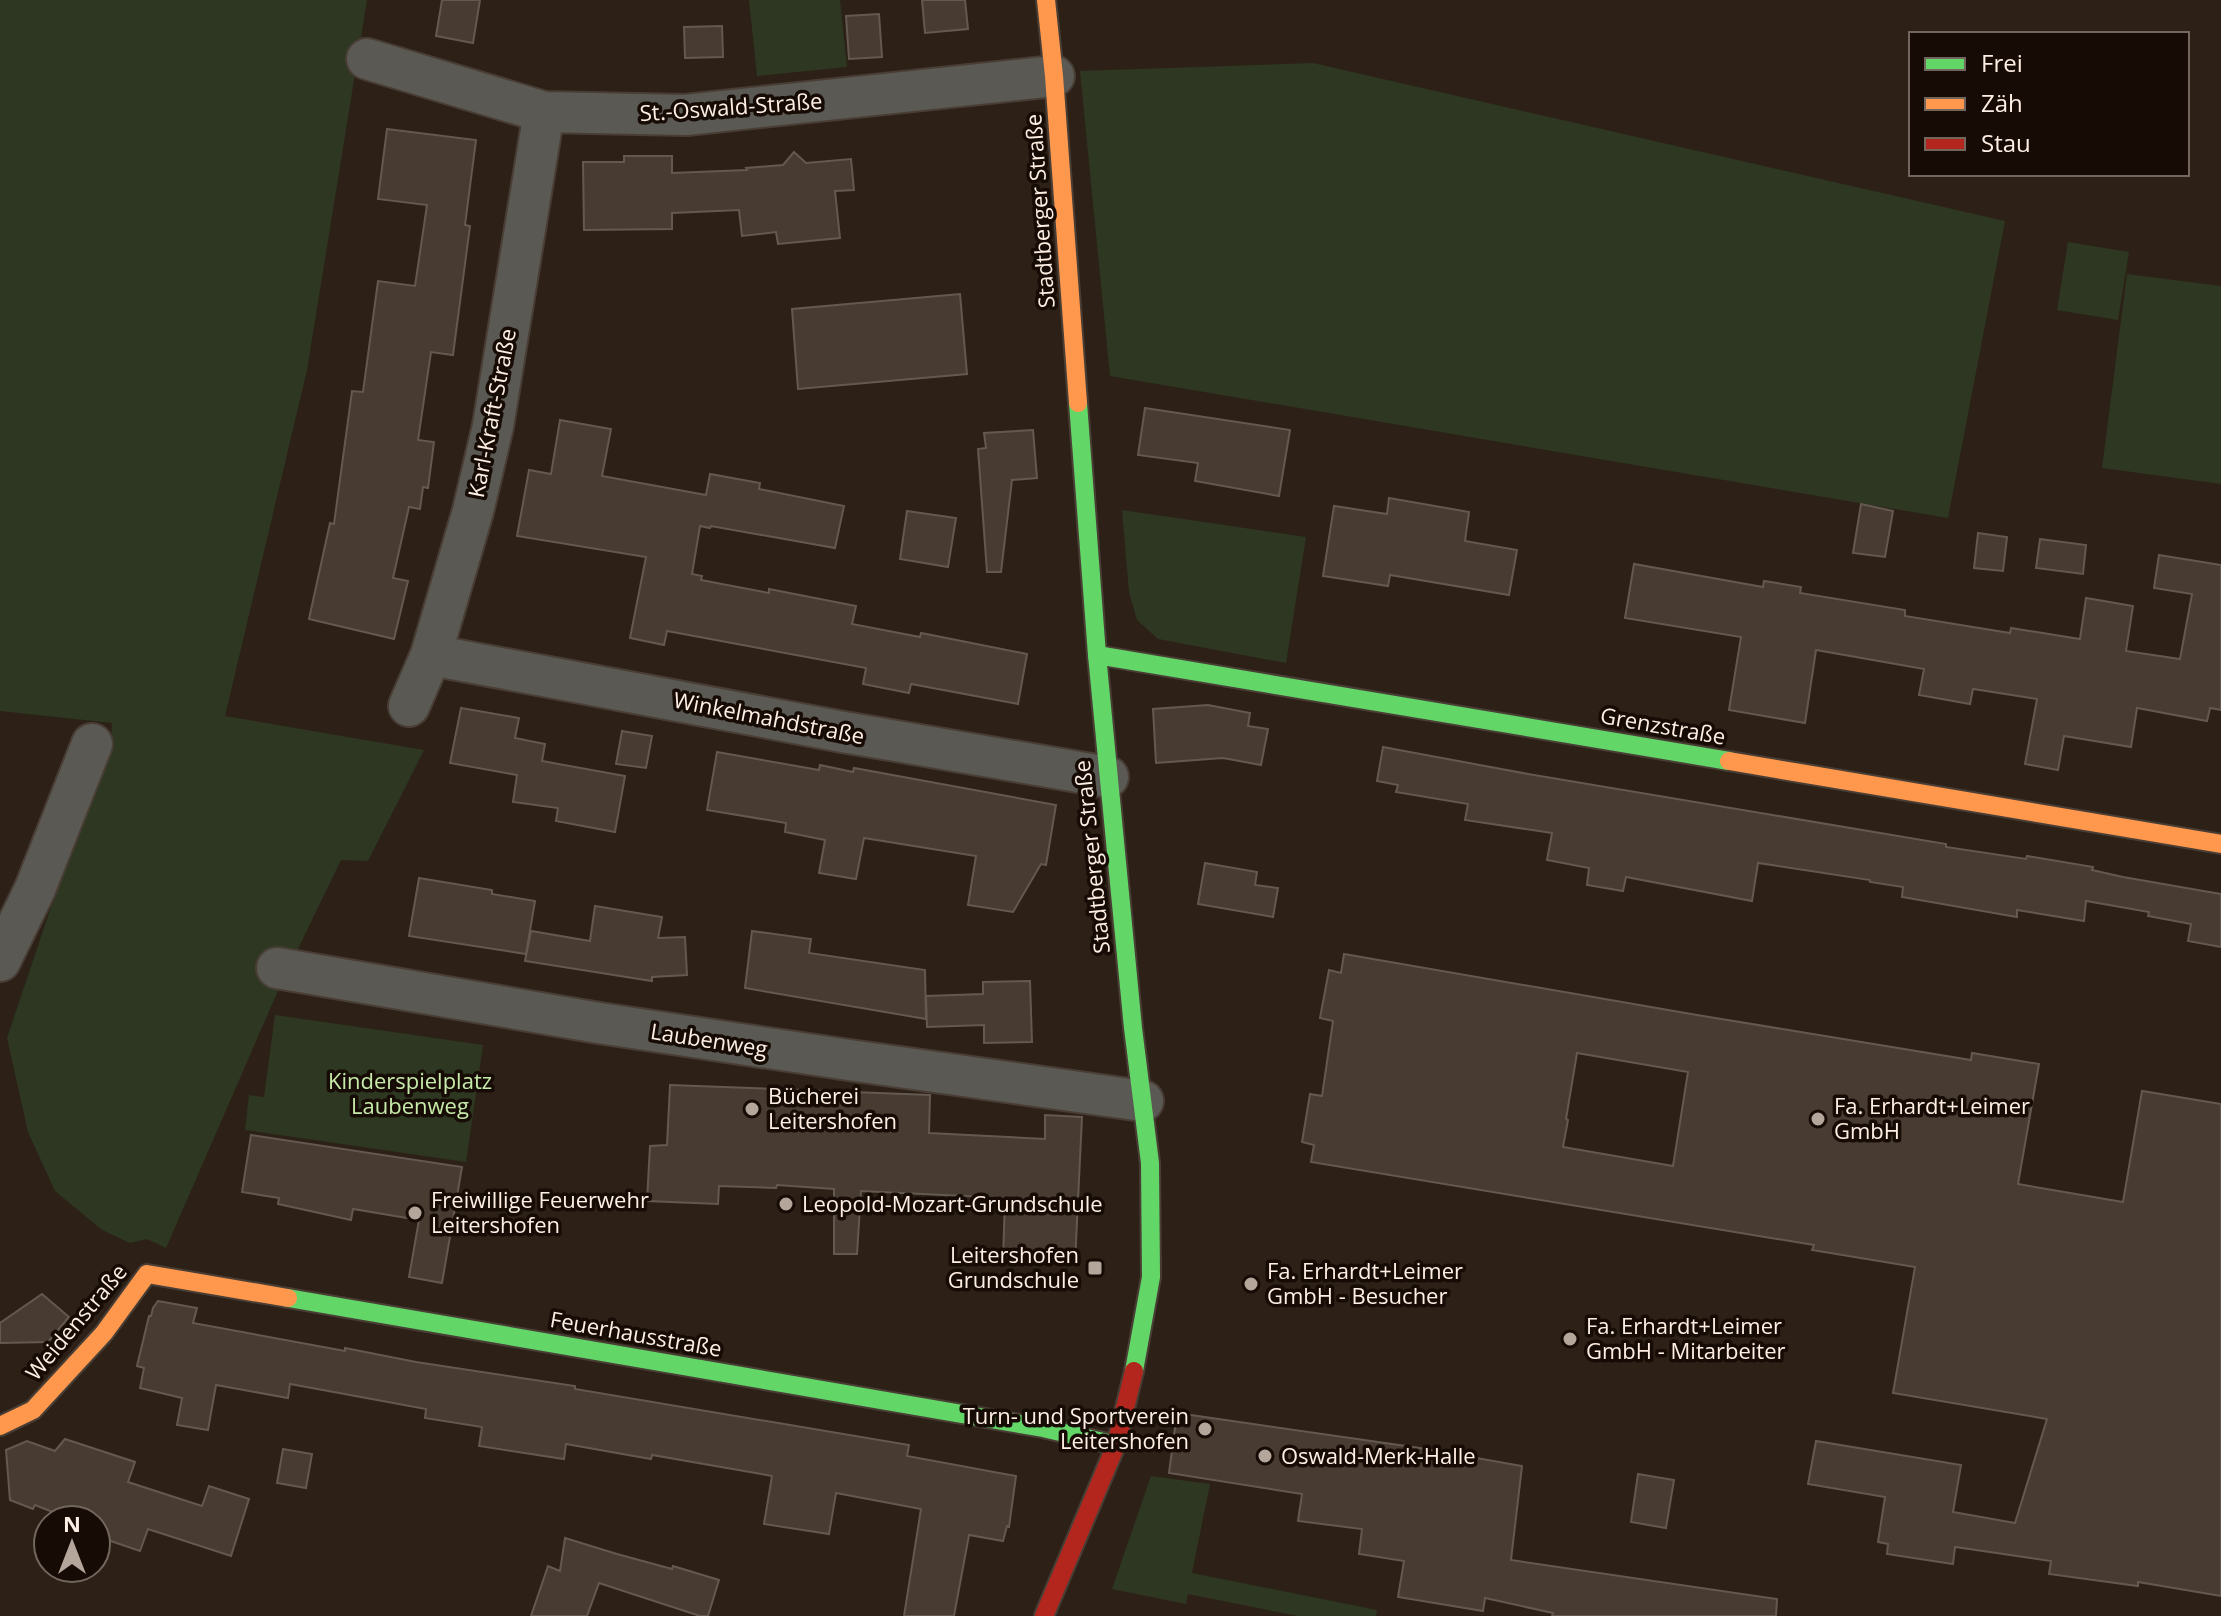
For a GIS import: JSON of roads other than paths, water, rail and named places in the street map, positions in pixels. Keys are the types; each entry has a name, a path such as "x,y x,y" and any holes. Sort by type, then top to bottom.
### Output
{"street":[{"name":"Stadtberger Straße","path":"1044,1616 1116,1445 1134,1373 1151,1277 1150,1163 1133,1028 1097,655 1046,0"},
{"name":"St.-Oswald-Straße","path":"367,59 544,112 686,115 1054,76"},
{"name":"Karl-Kraft-Straße","path":"409,706 431,655 473,511 493,426 544,112"},
{"name":"Winkelmahdstraße","path":"431,655 843,732 1108,777"},
{"name":"Grenzstraße","path":"1097,655 2221,844"},
{"path":"0,961 35,889 92,744"},
{"name":"Laubenweg","path":"277,968 599,1023 1143,1101"},
{"name":"Feuerhausstraße","path":"147,1274 1043,1428 1116,1445"},
{"name":"Weidenstraße","path":"0,1426 33,1410 104,1333 147,1274"}],"place":[{"name":"Bücherei Leitershofen","path":"752,1109"},
{"name":"Fa. Erhardt+Leimer GmbH","path":"1818,1119"},
{"name":"Leopold-Mozart-Grundschule","path":"786,1204"},
{"name":"Freiwillige Feuerwehr Leitershofen","path":"415,1213"},
{"name":"Leitershofen Grundschule","path":"1095,1268"},
{"name":"Fa. Erhardt+Leimer GmbH - Besucher","path":"1251,1284"},
{"name":"Fa. Erhardt+Leimer GmbH - Mitarbeiter","path":"1570,1339"},
{"name":"Turn- und Sportverein Leitershofen","path":"1205,1429"},
{"name":"Oswald-Merk-Halle","path":"1265,1456"}],"park label":[{"name":"Kinderspielplatz Laubenweg","path":"410,1094"}]}
